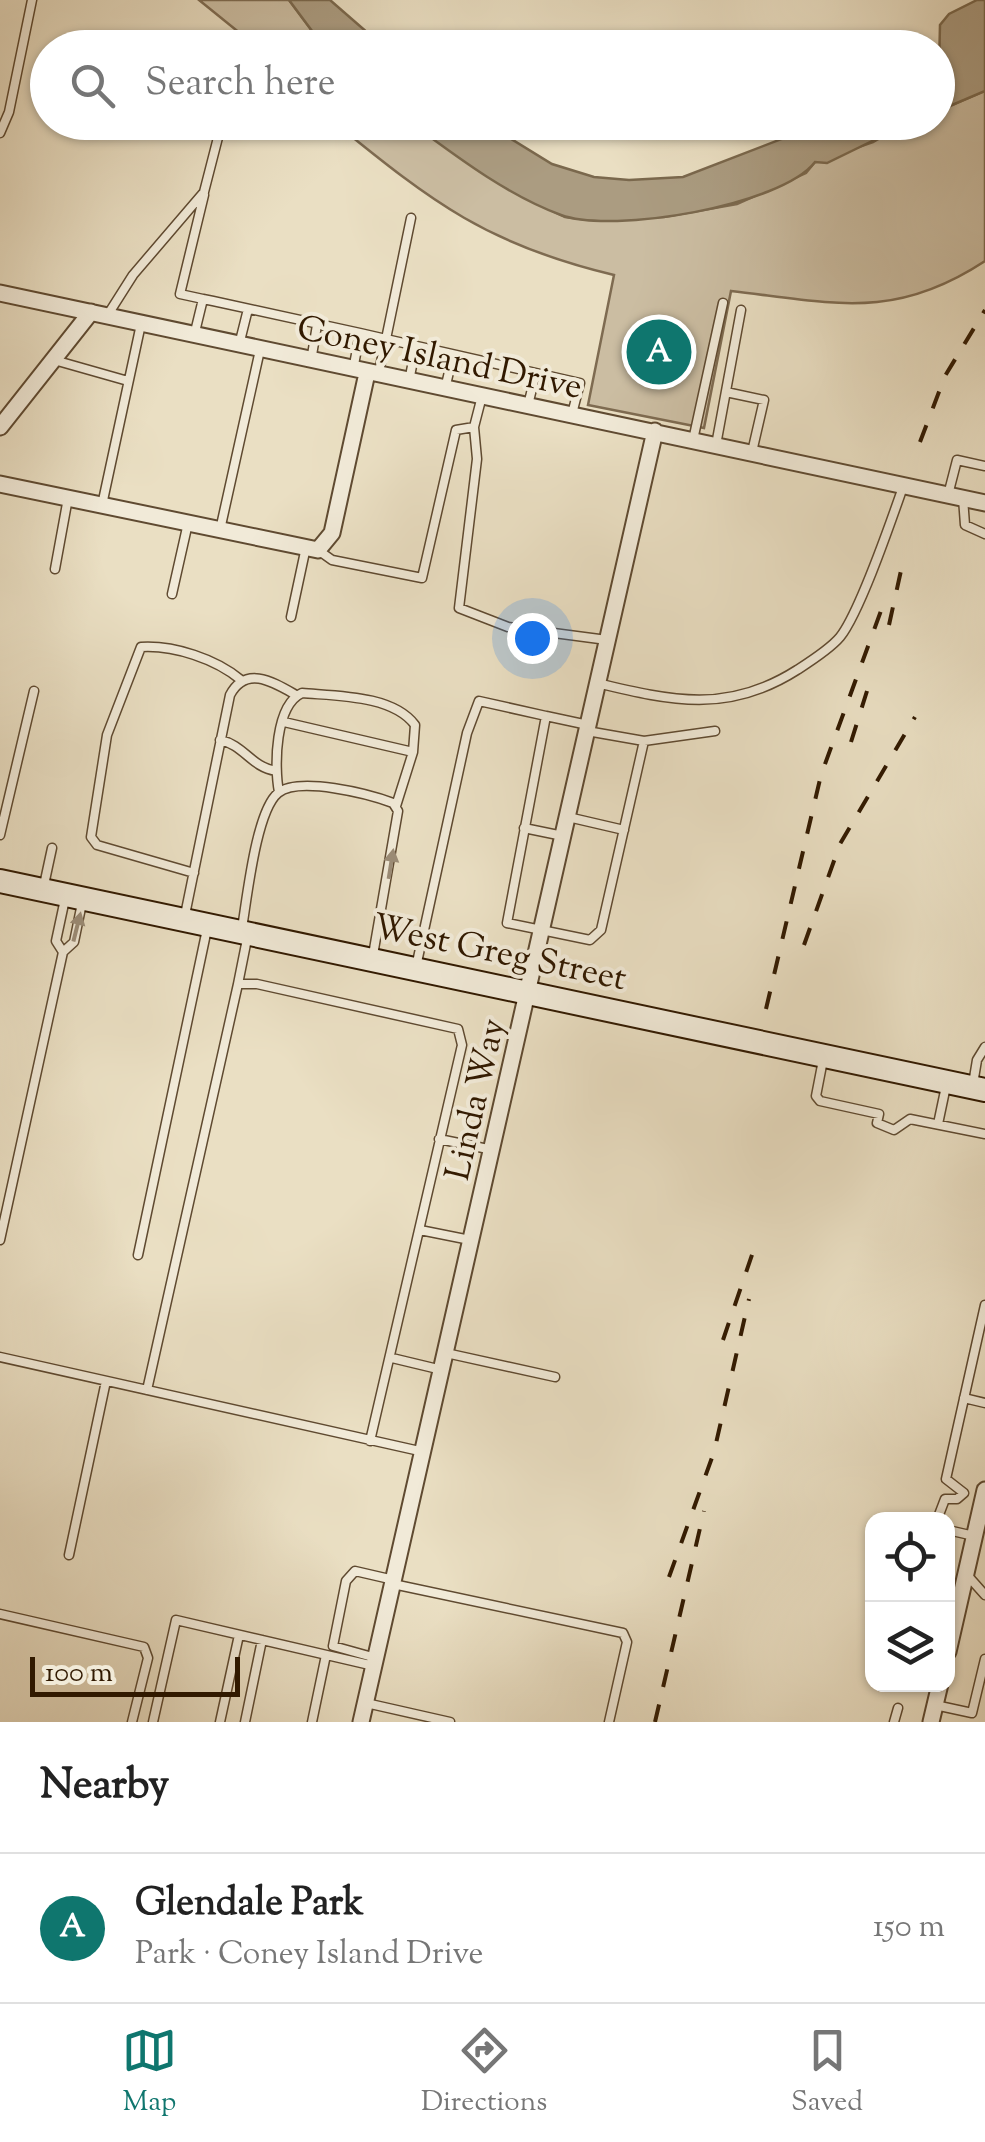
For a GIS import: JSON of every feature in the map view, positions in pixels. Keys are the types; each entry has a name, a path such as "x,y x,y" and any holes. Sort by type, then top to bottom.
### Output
{"main road":[{"name":"West Greg Street","path":"0,881 979,1088"}],"street":[{"name":"Coney Island Drive","path":"0,293 985,503"},
{"path":"0,427 54,360 99,314"},
{"path":"0,484 312,549 332,533 366,373"},
{"name":"Linda Way","path":"361,1722 655,431"},
{"path":"955,1622 984,1494"}],"lane":[{"path":"0,132 9,112 32,0"},
{"path":"217,140 180,294 585,384 572,414"},
{"path":"99,314 204,192"},
{"path":"366,373 386,339 411,218"},
{"path":"194,336 203,299"},
{"path":"694,440 723,302"},
{"path":"238,345 248,309"},
{"path":"716,444 742,310"},
{"path":"102,506 141,324"},
{"path":"310,361 317,324"},
{"path":"360,334 366,373"},
{"path":"409,382 416,346"},
{"path":"220,530 260,350"},
{"path":"445,389 453,355"},
{"path":"54,360 128,381"},
{"path":"528,406 536,373"},
{"path":"726,392 764,400 752,452"},
{"path":"482,396 474,427 477,459 458,608 508,626 607,640"},
{"path":"291,616 312,549 332,560 422,578 456,430 474,427"},
{"path":"985,466 957,460 956,497 965,525 985,534"},
{"path":"597,683 673,701 710,701 766,690 805,665 840,637 904,485"},
{"path":"54,569 68,498"},
{"path":"172,594 188,523"},
{"path":"194,873 109,851 91,837 103,752 141,646 200,658 226,667 241,680 270,680 296,695 345,697 401,712 415,726 414,752 396,806 397,829 372,959"},
{"path":"184,919 230,695 241,680"},
{"path":"0,836 34,691"},
{"path":"279,792 276,770 284,722 296,695"},
{"path":"415,968 474,708 480,701 644,741 715,731"},
{"path":"546,716 507,923 596,938 644,741"},
{"path":"284,722 414,752"},
{"path":"220,740 237,745 254,763 276,770"},
{"path":"147,1390 238,984 266,813 279,792 288,787 320,787 372,796 396,806"},
{"path":"568,818 624,830"},
{"path":"524,828 564,836"},
{"path":"43,890 52,848"},
{"path":"62,952 56,941 75,896"},
{"path":"0,1240 62,952 74,942 75,896"},
{"path":"138,1255 208,924"},
{"path":"238,984 256,984 458,1028 462,1045 370,1442"},
{"path":"979,1088 976,1060 985,1047"},
{"path":"824,1056 816,1096 820,1101 879,1114 880,1126 894,1130 910,1119 985,1134"},
{"path":"938,1124 947,1082"},
{"path":"439,1139 493,1150"},
{"path":"420,1230 472,1240"},
{"path":"964,1493 946,1478 985,1305"},
{"path":"446,1353 555,1377"},
{"path":"0,1356 424,1452"},
{"path":"392,1358 442,1370"},
{"path":"68,1555 106,1380"},
{"path":"964,1398 985,1402"},
{"path":"939,1512 945,1499 964,1493 984,1494"},
{"path":"955,1532 974,1536"},
{"path":"375,1662 334,1646 346,1581 355,1571 623,1634 627,1642 609,1722"},
{"path":"966,1574 985,1595"},
{"path":"0,1614 144,1648 148,1658 132,1722"},
{"path":"154,1722 176,1620 326,1655 375,1662"},
{"path":"220,1722 239,1635"},
{"path":"245,1722 262,1640"},
{"path":"312,1722 326,1655"},
{"path":"933,1714 960,1710 972,1713 985,1659"},
{"path":"366,1702 405,1717 450,1722"},
{"path":"894,1722 898,1708"},
{"path":"957,1722 960,1710"}],"shaded area":[{"path":"199,0 289,0 311,30 236,30"},
{"path":"289,0 330,0 364,30 311,30"},
{"path":"985,0 985,91 955,104 955,30 940,30 949,14"},
{"path":"985,91 985,261 921,293 892,300 833,303 731,291 704,428 588,405 614,275 496,235 433,198 356,140 437,140 520,195 565,217 664,217 737,204 806,173 815,162 876,140 955,140 955,104"},
{"path":"435,140 513,140 552,164 594,177 629,180 683,177 779,140 874,140 827,163 815,162 796,178 768,192 655,218 585,220 561,215 483,174"}],"railway":[{"path":"920,442 945,376 985,310"},
{"path":"889,625 902,566"},
{"path":"766,1009 821,775 882,608"},
{"path":"851,742 867,691"},
{"path":"804,945 840,844 915,717"},
{"path":"723,1340 756,1243"},
{"path":"669,1577 714,1452 749,1299"},
{"path":"655,1722 704,1511"}],"place":[{"name":"Glendale Park","path":"659,352"}]}
